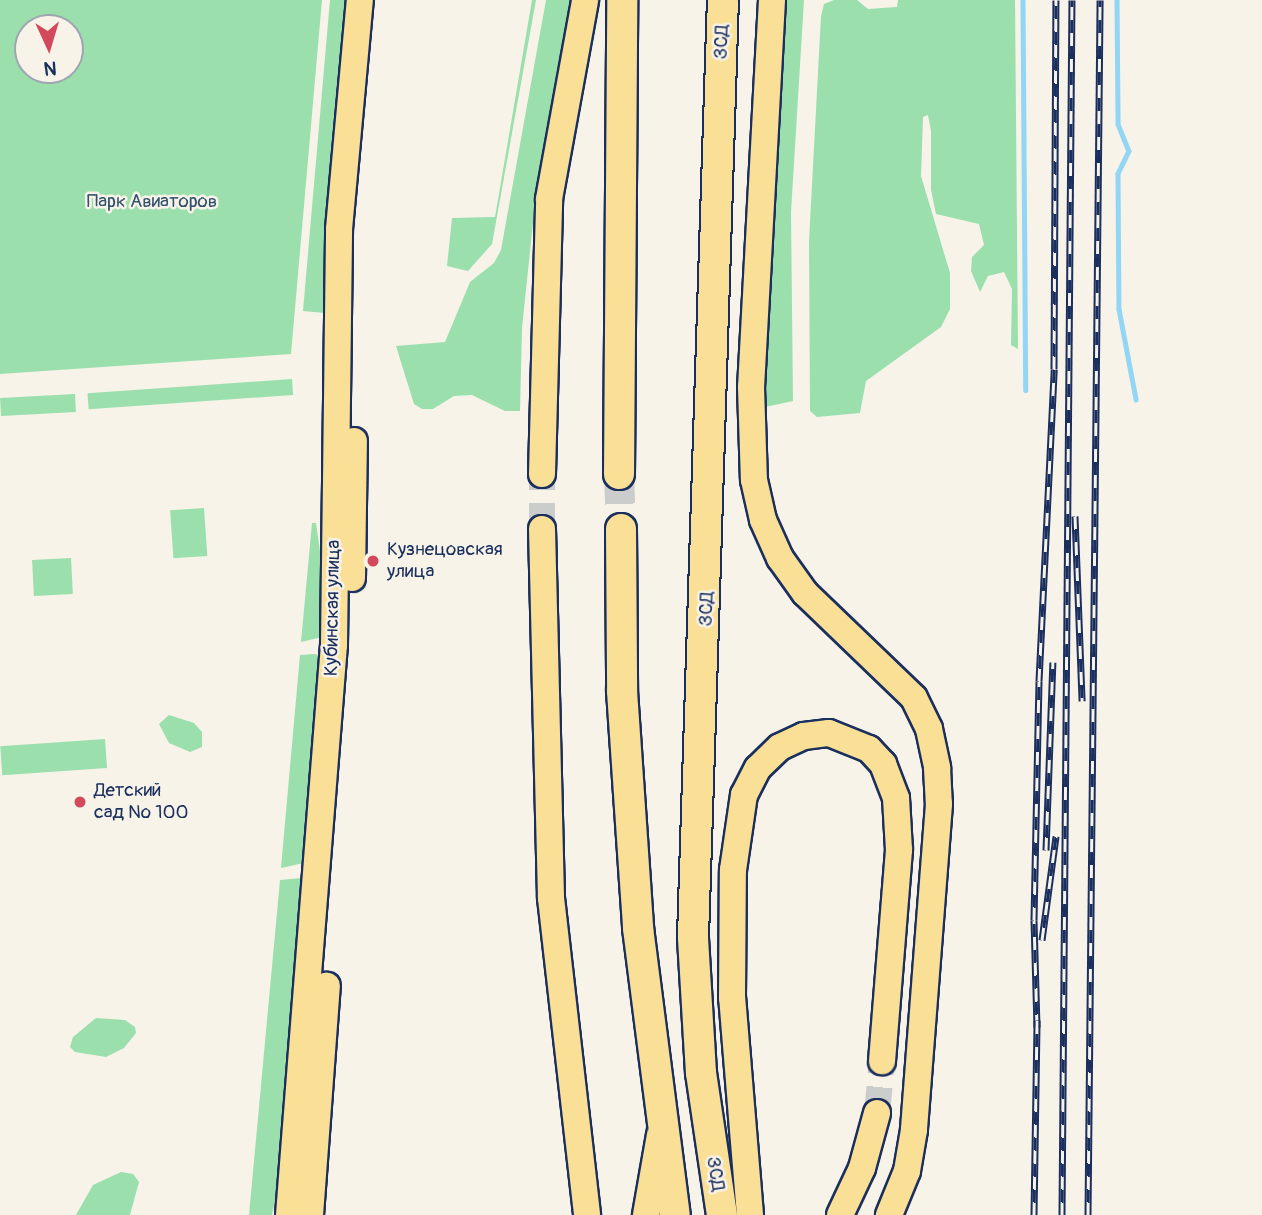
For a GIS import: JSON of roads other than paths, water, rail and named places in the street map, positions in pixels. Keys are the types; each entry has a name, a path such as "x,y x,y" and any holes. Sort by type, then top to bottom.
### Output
{"highway":[{"path":"619,474 622,0"},
{"name":"ЗСД","path":"722,1215 701,1073 694,988 695,856 710,530 723,0"},
{"path":"621,529 622,691 638,928 675,1215"}],"main road":[{"name":"Кубинская улица","path":"289,1215 334,645 339,229 360,0"},
{"name":"Кубинская улица","path":"310,1215 349,658 356,229 377,0"},
{"path":"542,474 549,199 585,0"},
{"path":"772,0 751,387 754,480 763,520 780,558 805,593 914,698 929,729 937,768 926,1109 921,1157 904,1215"},
{"path":"542,529 551,898 587,1215"},
{"path":"750,1215 736,1067 732,905 744,795 758,768 779,747 803,736 829,733 869,749 883,764 896,798 899,850 882,1061"},
{"path":"889,1215 907,1171 914,1130 936,848"},
{"path":"841,1215 862,1168 877,1113"},
{"path":"646,1215 662,1126"}],"waterway":[{"path":"1023,0 1026,390"},
{"path":"1117,0 1118,124 1129,151 1118,174 1119,309 1136,399"}],"tunnel":[{"path":"542,474 542,529"},
{"path":"619,474 621,529"},
{"path":"877,1113 882,1061"}],"railway":[{"path":"1037,1027 1034,920 1039,681 1054,369 1056,0"},
{"path":"1062,1215 1072,0"},
{"path":"1088,1215 1100,0"},
{"path":"1075,516 1082,701"},
{"path":"1046,850 1053,662"},
{"path":"1042,940 1056,836"},
{"path":"1034,1215 1037,1020"}],"place":[{"name":"Кузнецовская улица","path":"373,561"},
{"name":"Детский сад № 100","path":"80,802"}],"park label":[{"name":"Парк Авиаторов","path":"152,202"}]}
